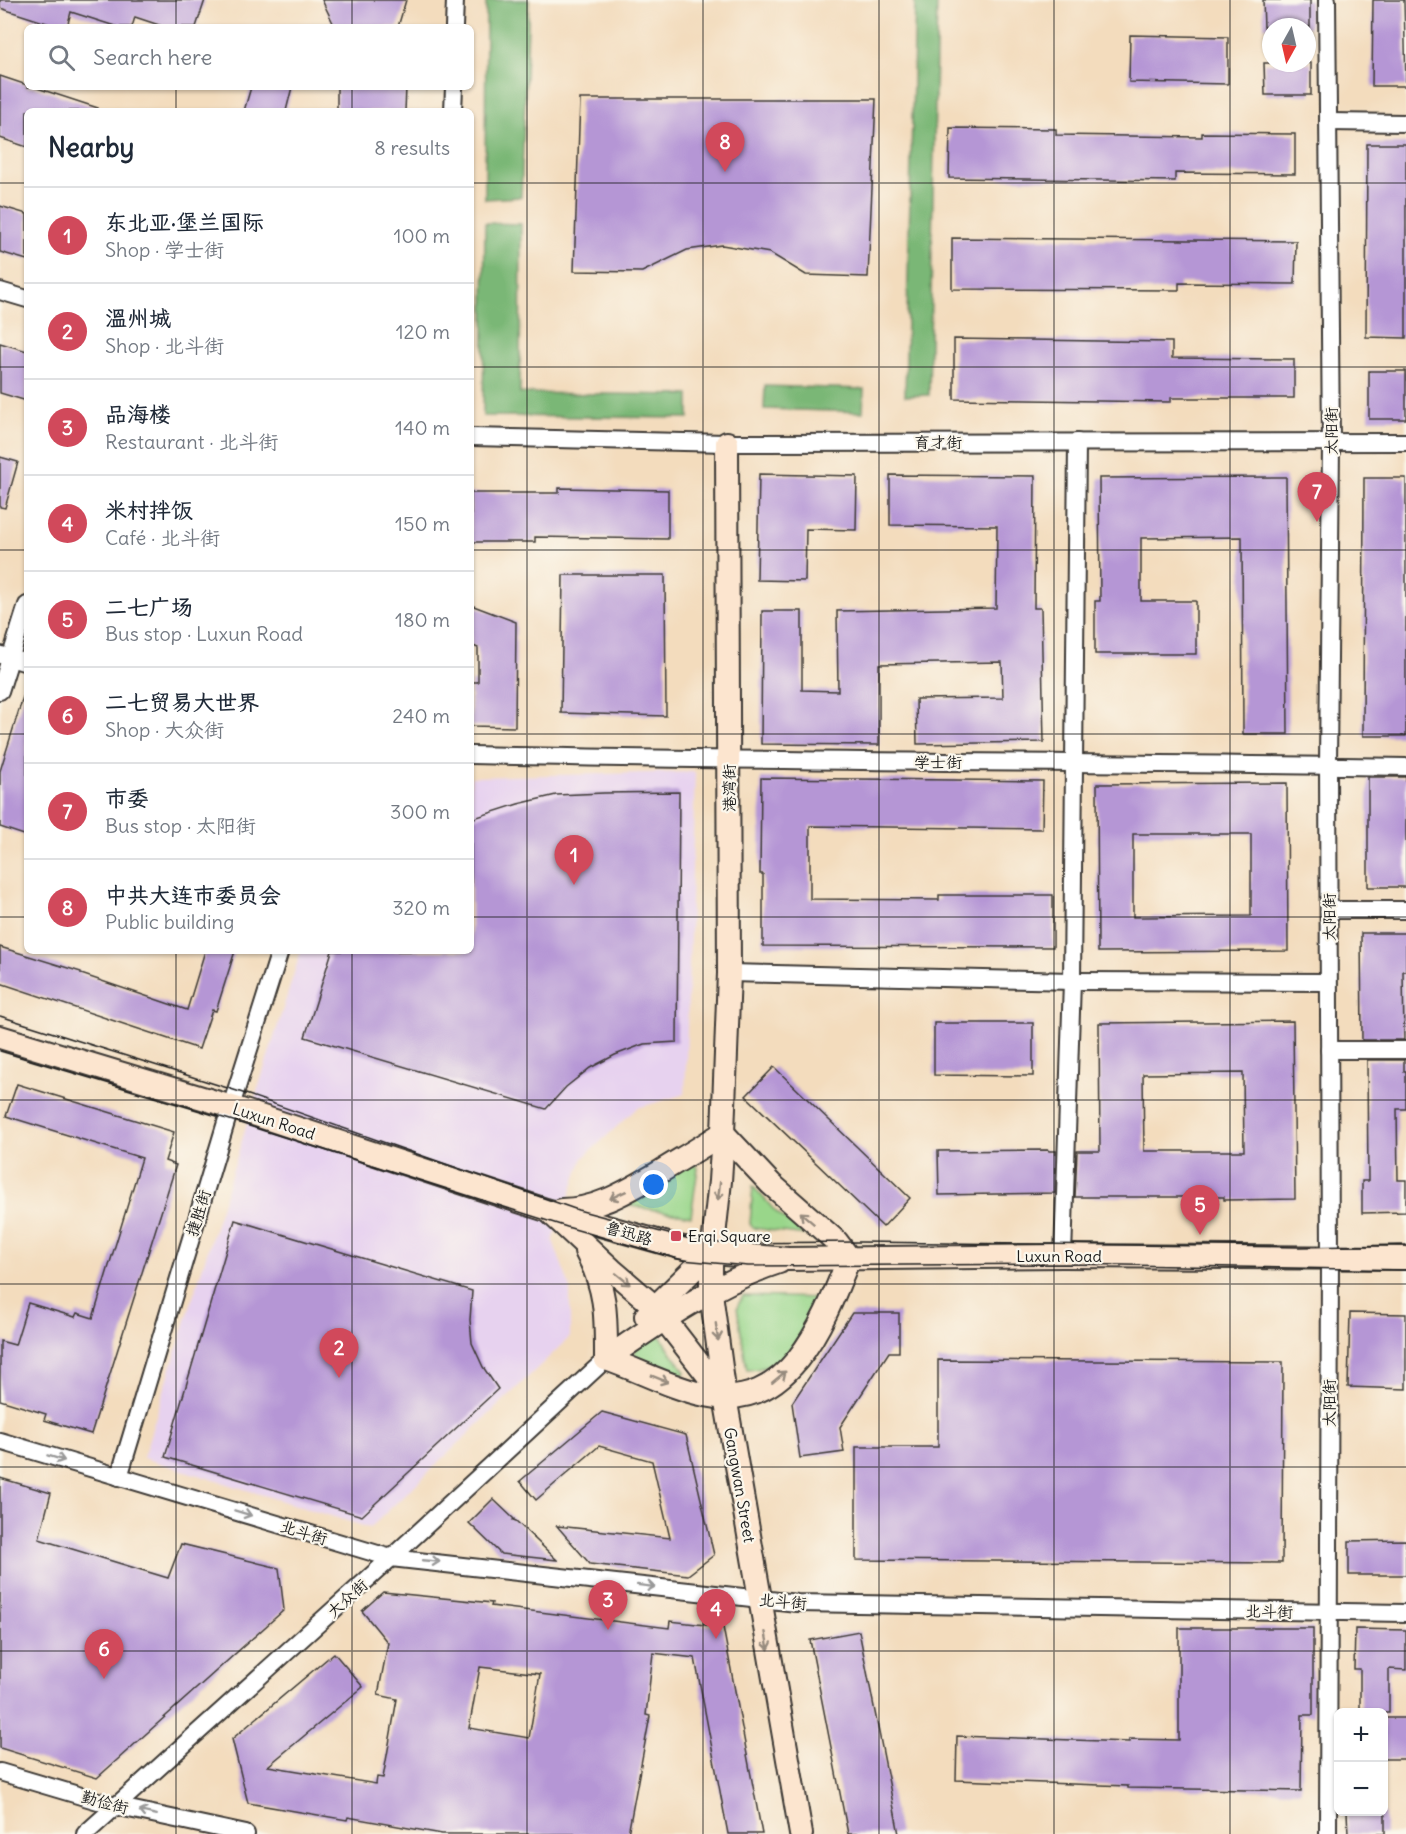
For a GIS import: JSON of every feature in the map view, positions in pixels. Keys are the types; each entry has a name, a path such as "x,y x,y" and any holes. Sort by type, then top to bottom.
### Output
{"main road":[{"name":"港湾街","path":"723,1133 729,973 727,443"},
{"name":"Luxun Road","path":"0,1037 232,1107 546,1210"},
{"path":"546,1210 578,1210 607,1200 696,1152 723,1133 771,1184 837,1242 849,1258 824,1319 804,1350 771,1384 751,1393 725,1397 685,1390 606,1359"},
{"name":"Gangwan Street","path":"723,1133 712,1253 711,1293 725,1397 801,1834"},
{"path":"546,1210 661,1312 725,1397"},
{"name":"鲁迅路","path":"546,1210 679,1247 712,1253"},
{"path":"580,1239 602,1287 606,1359"},
{"name":"Luxun Road","path":"712,1253 788,1259 1063,1256 1406,1258"},
{"path":"661,1312 700,1263 712,1253"},
{"path":"606,1359 632,1329 661,1312 788,1259"}],"street":[{"path":"454,24 455,0"},
{"name":"太阳街","path":"1327,0 1331,443 1328,766 1330,1257 1328,1834"},
{"path":"453,108 454,90"},
{"path":"1328,122 1406,123"},
{"path":"0,291 24,298"},
{"name":"育才街","path":"474,437 727,443 1406,442"},
{"path":"1063,1256 1072,981 1077,442"},
{"path":"0,691 5,656 24,612"},
{"path":"5,656 24,662"},
{"name":"学士街","path":"474,755 729,761 1074,762 1406,767"},
{"path":"1329,910 1406,910"},
{"name":"捷胜街","path":"119,1477 279,954"},
{"path":"729,973 1072,981 1328,982"},
{"path":"1329,1050 1406,1050"},
{"name":"大众街","path":"85,1834 391,1558 606,1359"},
{"name":"北斗街","path":"0,1441 391,1558 797,1603 1406,1613"},
{"name":"勤俭街","path":"0,1772 115,1806 246,1834"}],"shaded area":[{"path":"695,772 685,1094 637,1108 583,1158 553,1241 570,1287 570,1337 370,1528 143,1458 300,954 474,954 474,777"}],"green space":[{"path":"486,0 529,0 521,197 485,199"},
{"path":"915,0 937,0 929,395 905,396"},
{"path":"485,223 521,224 520,393 689,395 689,418 483,416"},
{"path":"765,386 864,389 863,412 764,409"},
{"path":"693,1162 698,1168 691,1216 619,1204"},
{"path":"753,1186 776,1212 805,1235 753,1228 750,1224"},
{"path":"743,1296 820,1298 803,1335 784,1356 760,1368 747,1370 737,1307"},
{"path":"658,1333 685,1372 682,1377 634,1356 635,1350"}],"building":[{"path":"0,0 205,0 197,24 156,24 135,17 133,24 109,24 71,12 68,24 50,24 0,8"},
{"path":"322,0 406,0 399,24 334,24"},
{"path":"1263,0 1310,0 1310,18 1264,18"},
{"path":"1373,0 1404,0 1406,86 1372,86"},
{"path":"1130,35 1228,37 1228,84 1129,82"},
{"path":"1264,72 1311,72 1311,95 1265,95"},
{"path":"0,76 24,84 24,90 43,90 98,108 24,108 24,146 0,138"},
{"path":"250,90 291,90 287,108 245,108"},
{"path":"337,90 406,90 405,108 337,108"},
{"path":"580,99 876,99 868,277 806,275 770,253 722,245 687,250 642,272 574,271"},
{"path":"950,128 1056,129 1056,135 1202,137 1202,133 1295,134 1295,174 1175,173 1175,181 949,178"},
{"path":"1367,144 1406,144 1406,338 1366,337"},
{"path":"0,206 24,213 24,259 0,252"},
{"path":"952,238 1296,241 1295,284 1179,283 1179,290 952,289"},
{"path":"954,339 1172,342 1172,358 1294,359 1294,398 1171,398 1171,402 954,399"},
{"path":"0,343 24,350 24,400 0,393"},
{"path":"1369,371 1406,371 1406,419 1369,419"},
{"path":"0,457 18,462 5,508 0,507"},
{"path":"759,474 857,476 856,530 806,529 805,581 757,580"},
{"path":"890,475 1035,476 1034,608 1041,608 1044,742 917,744 916,699 1003,698 1002,662 879,664 879,745 761,744 762,611 802,611 802,690 838,691 837,611 996,608 997,526 890,525"},
{"path":"1286,477 1288,734 1243,734 1242,537 1141,538 1141,601 1196,601 1196,654 1095,654 1095,601 1100,601 1099,478"},
{"path":"1364,478 1406,478 1406,736 1363,736"},
{"path":"559,488 668,490 668,539 535,537 535,542 474,542 474,493 559,493"},
{"path":"563,575 665,575 666,716 561,713"},
{"path":"474,606 516,622 515,727 474,726 474,682 478,682 478,648 474,646"},
{"path":"24,697 24,835 0,827 0,771"},
{"path":"1368,777 1406,777 1406,887 1368,887"},
{"path":"761,778 1043,781 1042,829 810,826 810,899 939,900 939,895 1053,895 1053,947 763,946 763,874 760,874"},
{"path":"1287,783 1288,951 1098,952 1097,784","holes":["1133,834 1251,834 1251,916 1133,917"]},
{"path":"679,792 677,1042 644,1044 615,1055 590,1068 566,1087 546,1109 305,1037 331,954 474,954 474,818 556,795"},
{"path":"1361,933 1406,933 1406,971 1403,971 1404,1040 1362,1040"},
{"path":"0,947 81,972 81,974 187,1010 204,954 234,954 216,1011 212,1010 199,1049 0,983"},
{"path":"1293,1021 1295,1199 1075,1197 1077,1151 1100,1151 1099,1023","holes":["1243,1073 1244,1151 1144,1151 1143,1074"]},
{"path":"934,1023 1033,1023 1033,1076 934,1075"},
{"path":"1367,1060 1404,1060 1406,1109 1397,1109 1398,1180 1406,1180 1406,1212 1362,1213 1362,1181 1368,1181"},
{"path":"774,1067 910,1198 883,1227 746,1096"},
{"path":"17,1084 174,1132 165,1161 176,1165 91,1434 44,1420 46,1414 0,1400 0,1341 15,1345 28,1303 75,1317 77,1313 93,1318 142,1158 6,1116"},
{"path":"938,1151 1056,1151 1055,1193 939,1195"},
{"path":"235,1220 472,1291 470,1320 472,1343 483,1367 498,1389 362,1516 165,1457"},
{"path":"852,1313 899,1313 899,1352 889,1352 840,1427 844,1452 800,1458 792,1403"},
{"path":"1350,1313 1406,1314 1406,1389 1348,1387"},
{"path":"938,1360 1283,1362 1282,1563 856,1560 856,1447 938,1447"},
{"path":"602,1412 686,1435 714,1555 688,1575 590,1564 557,1526 670,1538 652,1461 599,1446 536,1500 520,1481"},
{"path":"0,1478 51,1493 39,1539 168,1578 181,1544 279,1568 284,1610 97,1778 0,1748"},
{"path":"493,1499 557,1560 501,1554 469,1523"},
{"path":"1406,1540 1406,1575 1349,1575 1349,1541"},
{"path":"383,1592 492,1603 491,1606 669,1628 670,1621 723,1627 762,1834 728,1834 695,1658 653,1653 646,1715 650,1716 628,1834 442,1834 348,1817 347,1820 248,1803 232,1739 334,1653 363,1687 268,1766 376,1784 377,1777 383,1778 397,1699 378,1695 388,1643 362,1611","holes":["480,1667 540,1674 529,1738 469,1728"]},
{"path":"1179,1628 1313,1628 1313,1715 1302,1715 1301,1791 1128,1788 1128,1786 956,1780 957,1736 1129,1742 1129,1739 1179,1740"},
{"path":"1355,1629 1406,1630 1406,1670 1389,1669 1389,1713 1388,1708 1360,1708 1360,1669 1354,1669"},
{"path":"859,1631 899,1834 848,1834 810,1640"},
{"path":"1388,1718 1406,1718 1406,1759 1388,1759"},
{"path":"1347,1816 1385,1816 1385,1834 1348,1834"}],"tram line":[{"path":"0,1016 237,1091 578,1210 676,1236 713,1243 860,1242 1300,1247 1406,1245"},
{"path":"0,1051 227,1119 567,1227 682,1260 748,1266 1067,1264 1406,1270"}],"place":[{"name":"中共大连市委员会","path":"725,172"},
{"name":"市委","path":"1317,522"},
{"name":"东北亚·堡兰国际","path":"574,885"},
{"name":"二七广场","path":"1200,1235"},
{"name":"Erqi Square","path":"676,1236"},
{"name":"温州城","path":"339,1378"},
{"name":"品海楼","path":"608,1630"},
{"name":"米村拌饭","path":"716,1639"},
{"name":"二七贸易大世界","path":"104,1679"}]}
